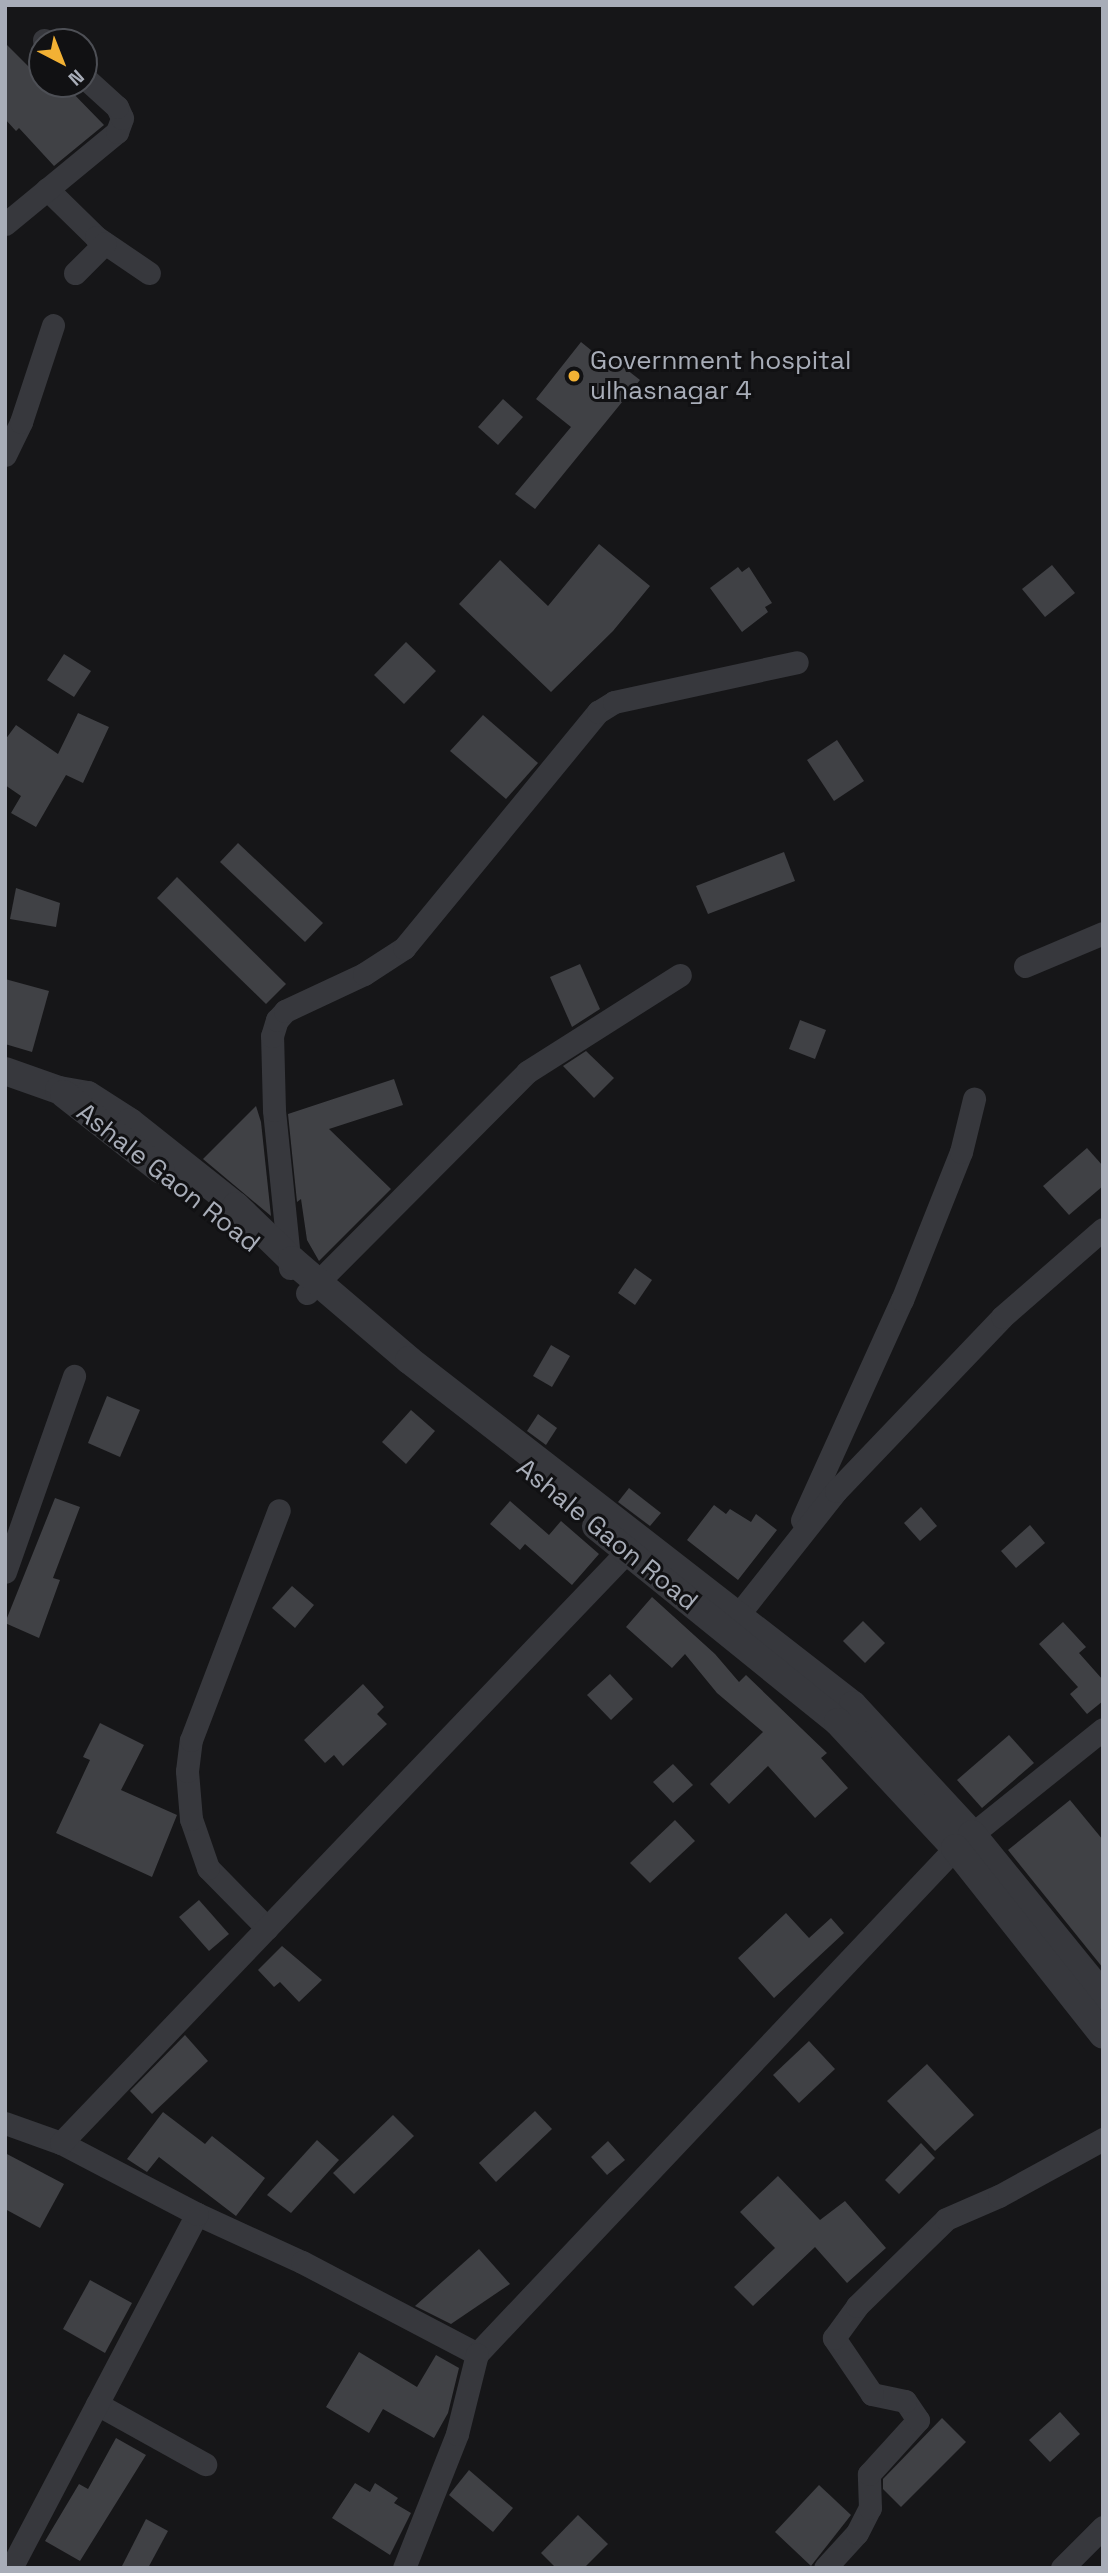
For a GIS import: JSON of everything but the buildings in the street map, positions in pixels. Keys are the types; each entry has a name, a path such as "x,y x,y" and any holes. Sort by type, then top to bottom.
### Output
{"street":[{"path":"7,220 117,132 122,118 117,107 98,89"},
{"path":"47,189 105,243 149,272"},
{"path":"75,273 105,243"},
{"path":"5,455 53,325"},
{"path":"301,1278 274,1110 271,1036 276,1020 285,1011 364,975 404,948 598,712 614,702 797,662"},
{"path":"1025,966 1103,933"},
{"path":"301,1278 527,1072 680,975"},
{"name":"Ashale Gaon Road","path":"5,1071 59,1090 88,1094 130,1122 236,1206 301,1278 456,1397 634,1544 846,1713 1103,1995"},
{"path":"788,1552 902,1300 961,1152 974,1099"},
{"path":"732,1622 836,1492 1002,1317 1103,1229"},
{"path":"5,1572 74,1376"},
{"path":"267,1928 208,1868 191,1819 187,1771 191,1740 279,1510"},
{"path":"61,2143 634,1544"},
{"path":"404,2568 449,2458 477,2354 964,1841 1103,1729"},
{"name":"Ashale Gaon Road","path":"964,1841 1103,2035"},
{"path":"5,2123 61,2143 477,2354"},
{"path":"825,2568 857,2533 870,2508 869,2474 918,2420 905,2402 873,2394 834,2338 857,2306 946,2219 999,2196 1103,2139"},
{"path":"11,2568 197,2214"},
{"path":"97,2404 205,2464"},
{"path":"1062,2568 1103,2527"}],"place":[{"name":"Government hospital ulhasnagar 4","path":"574,376"}]}
